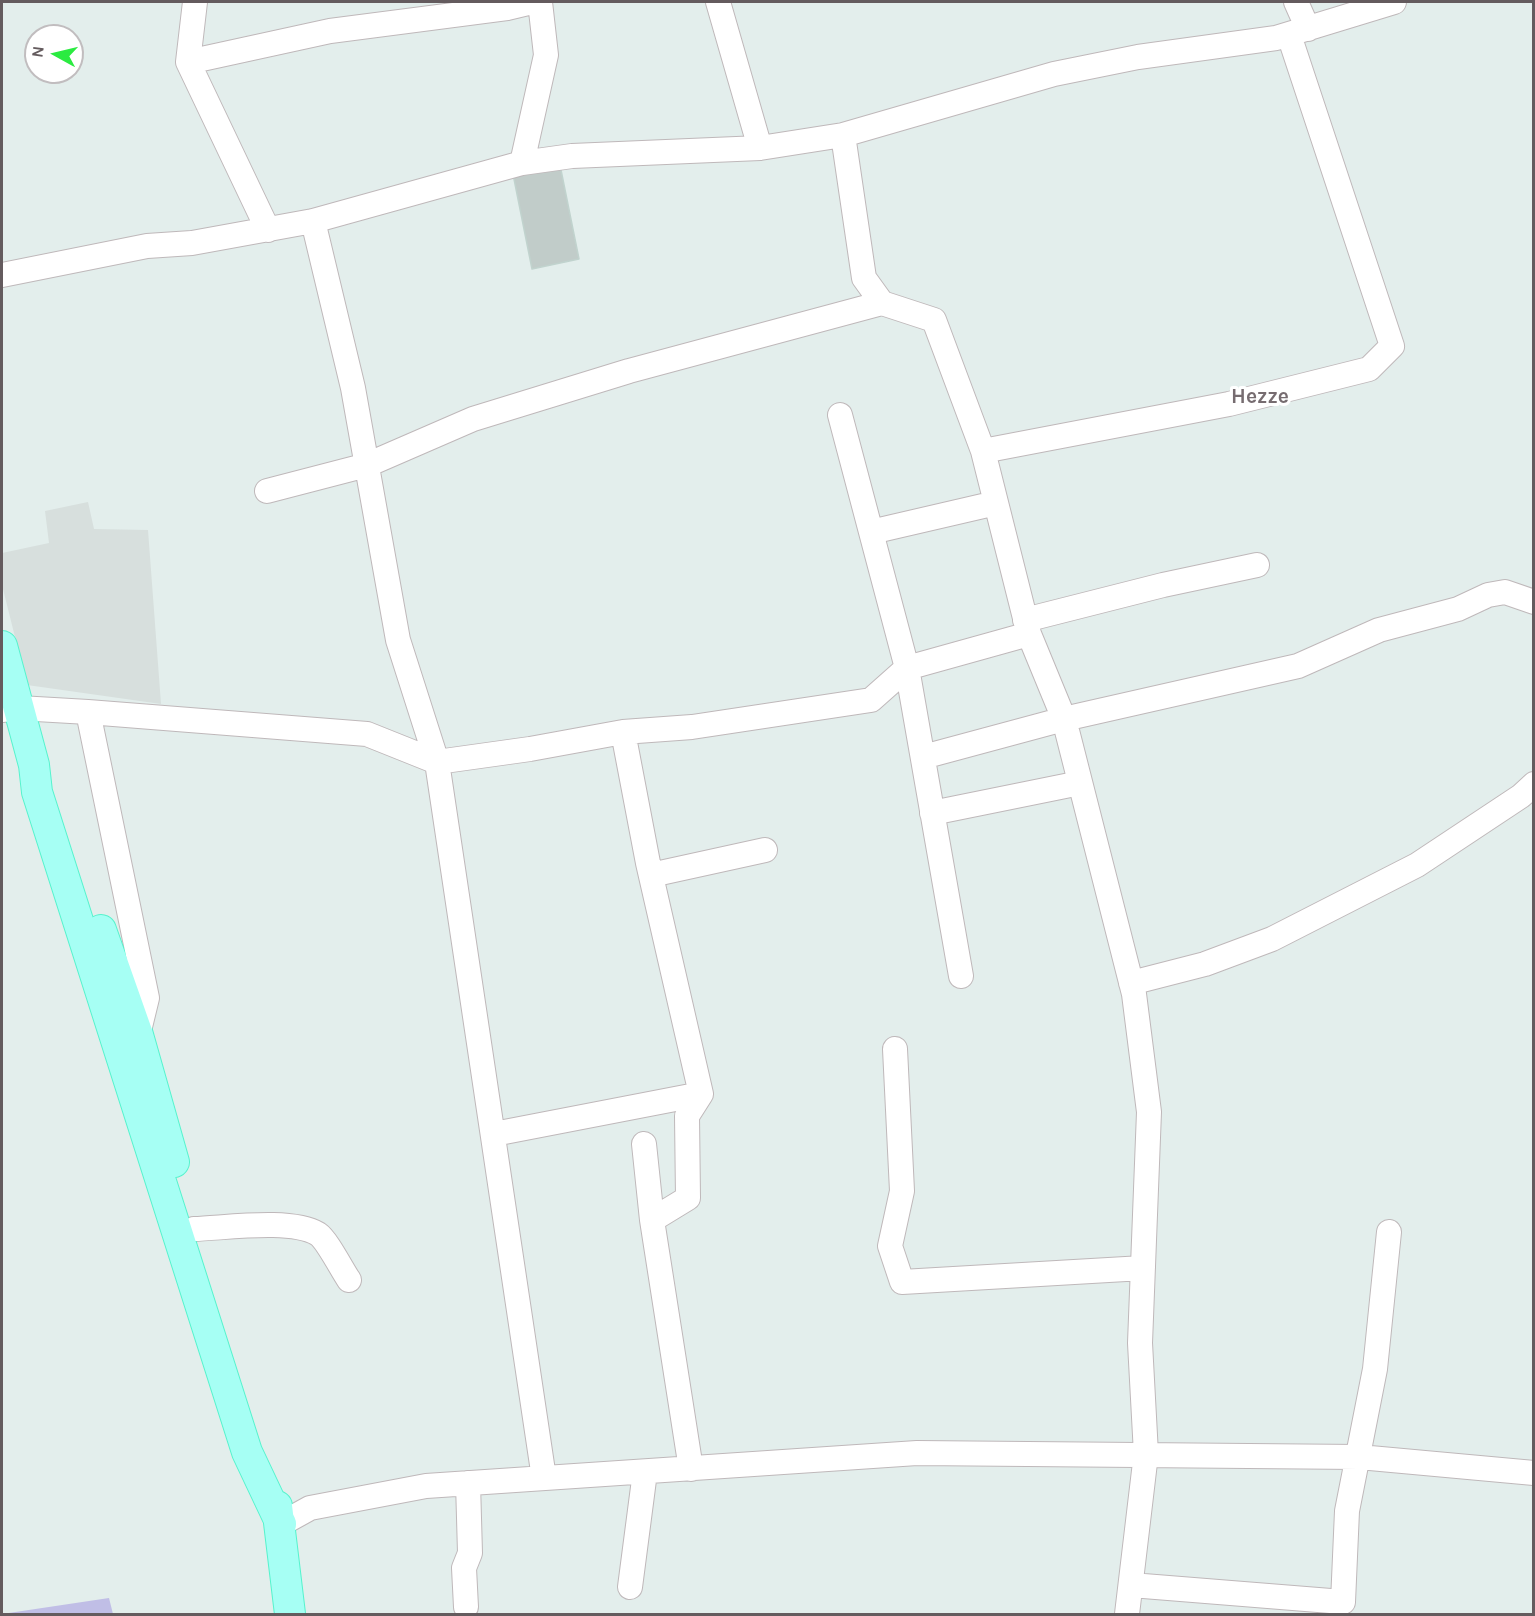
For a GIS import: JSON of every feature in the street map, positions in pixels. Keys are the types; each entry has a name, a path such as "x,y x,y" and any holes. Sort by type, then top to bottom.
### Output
{"main road":[{"path":"2,646 10,709 34,765 42,771 51,788 247,1452 281,1524"},
{"path":"127,1040 194,1229 263,1439 281,1524 290,1614"}],"street":[{"path":"195,2 188,62 268,230"},
{"path":"188,62 330,31 507,8 532,2"},
{"path":"522,163 546,55 540,2"},
{"path":"718,2 760,148"},
{"path":"983,451 1261,396 1369,369 1392,346 1298,32 1296,2"},
{"path":"2,275 147,246 192,243 313,221 522,163 572,156 760,148 843,135 1017,84 1091,66 1298,32 1394,2"},
{"path":"843,135 864,278 882,303"},
{"path":"313,221 353,388 398,640 437,762 544,1478"},
{"path":"2,291 150,262 175,254 192,243"},
{"path":"267,491 367,465 473,419 628,371 882,303 934,320 983,451 1027,627 1064,719 1131,983 1149,1112 1140,1343 1146,1454 1126,1614"},
{"path":"840,415 907,668 961,975"},
{"path":"871,532 996,503"},
{"path":"10,709 88,712 367,734 437,762 530,749 623,732 692,727 871,699 907,668 1027,627 1163,585 1257,565"},
{"path":"923,757 1064,719 1298,666 1379,630 1458,609 1488,595 1505,592 1533,602"},
{"path":"88,712 147,998 127,1040"},
{"path":"623,732 651,875 701,1094 687,1116 688,1198 652,1220"},
{"path":"932,813 1080,783"},
{"path":"1131,983 1205,964 1272,939 1417,865 1521,796 1533,784"},
{"path":"651,875 765,850"},
{"path":"895,1049 902,1191 890,1246 902,1282 1143,1268"},
{"path":"494,1134 701,1094"},
{"path":"644,1144 652,1220 691,1469"},
{"path":"194,1229 283,1227 303,1229 320,1235 349,1280"},
{"path":"1131,1585 1343,1602 1347,1511 1375,1369 1389,1232"},
{"path":"281,1524 310,1508 426,1486 917,1453 1359,1457 1533,1473"},
{"path":"630,1587 645,1472"},
{"path":"466,1607 464,1568 470,1553 468,1483"}],"shaded area":[{"path":"88,502 94,529 148,530 161,704 27,685 2,585 2,553 49,543 45,511"},
{"path":"109,1598 113,1614 2,1614"}],"building":[{"path":"560,165 579,259 532,269 513,174"}],"district":[{"name":"Hezze","path":"1260,397"}]}
